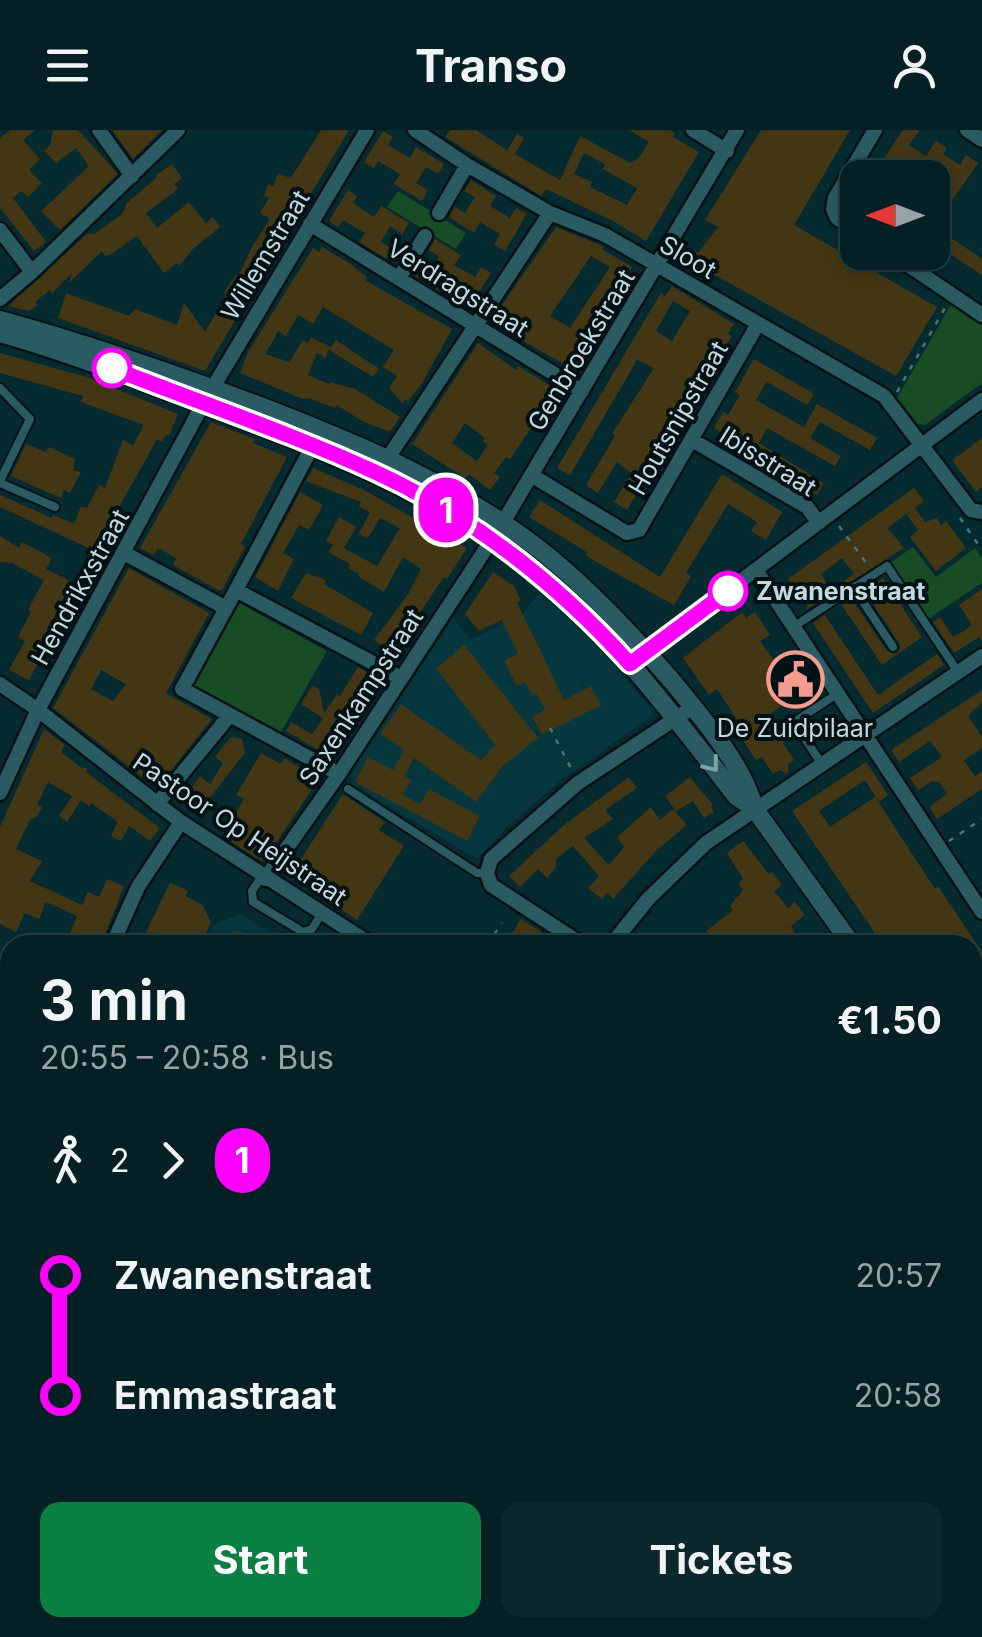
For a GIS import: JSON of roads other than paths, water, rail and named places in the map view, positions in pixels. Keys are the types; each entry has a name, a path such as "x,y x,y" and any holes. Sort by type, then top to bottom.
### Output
{"street":[{"path":"99,130 132,176"},
{"path":"0,299 178,130"},
{"name":"Willemstraat","path":"208,396 367,130"},
{"name":"Sloot","path":"415,130 467,166 550,213 605,235 891,402 971,510 982,512"},
{"path":"693,130 726,151"},
{"name":"Genbroekstraat","path":"497,531 737,130"},
{"path":"857,160 875,130"},
{"path":"967,130 982,140"},
{"path":"438,213 467,166"},
{"path":"840,190 833,209 840,219"},
{"path":"382,465 550,213"},
{"name":"Verdragstraat","path":"310,224 582,391"},
{"path":"0,230 32,272"},
{"path":"399,278 425,236"},
{"path":"915,270 982,315"},
{"path":"0,320 86,344 382,465 438,504 548,556 604,606 693,706 749,788 754,808"},
{"name":"Houtsnipstraat","path":"531,476 633,534 639,530 758,324"},
{"path":"0,333 208,396"},
{"name":"Hendrikxstraat","path":"0,793 38,710 208,396"},
{"path":"630,664 982,400"},
{"path":"317,438 182,689 338,774"},
{"name":"Ibisstraat","path":"692,440 824,519"},
{"path":"497,531 590,620 737,797 754,808 845,935"},
{"name":"Saxenkampstraat","path":"264,878 338,774 497,531"},
{"path":"124,552 226,608"},
{"path":"756,570 982,912"},
{"path":"236,590 401,678"},
{"path":"619,935 648,899 706,843 982,656"},
{"name":"Pastoor Op Heijstraat","path":"0,684 181,822 356,935"},
{"path":"568,935 491,885 487,873 492,859 578,782 693,706"},
{"path":"157,804 230,715"},
{"path":"117,935 138,888 181,822"}],"lane":[{"path":"0,388 30,419 0,482 54,507"},
{"path":"793,627 888,566 958,672"},
{"path":"853,587 893,647"},
{"path":"822,763 794,722 837,694"},
{"path":"348,788 477,873 487,873"},
{"path":"264,878 252,891 253,902 302,932 312,929 322,914"}],"place":[{"name":"Zwanenstraat","path":"728,591"},
{"name":"De Zuidpilaar","path":"795,679"}]}
